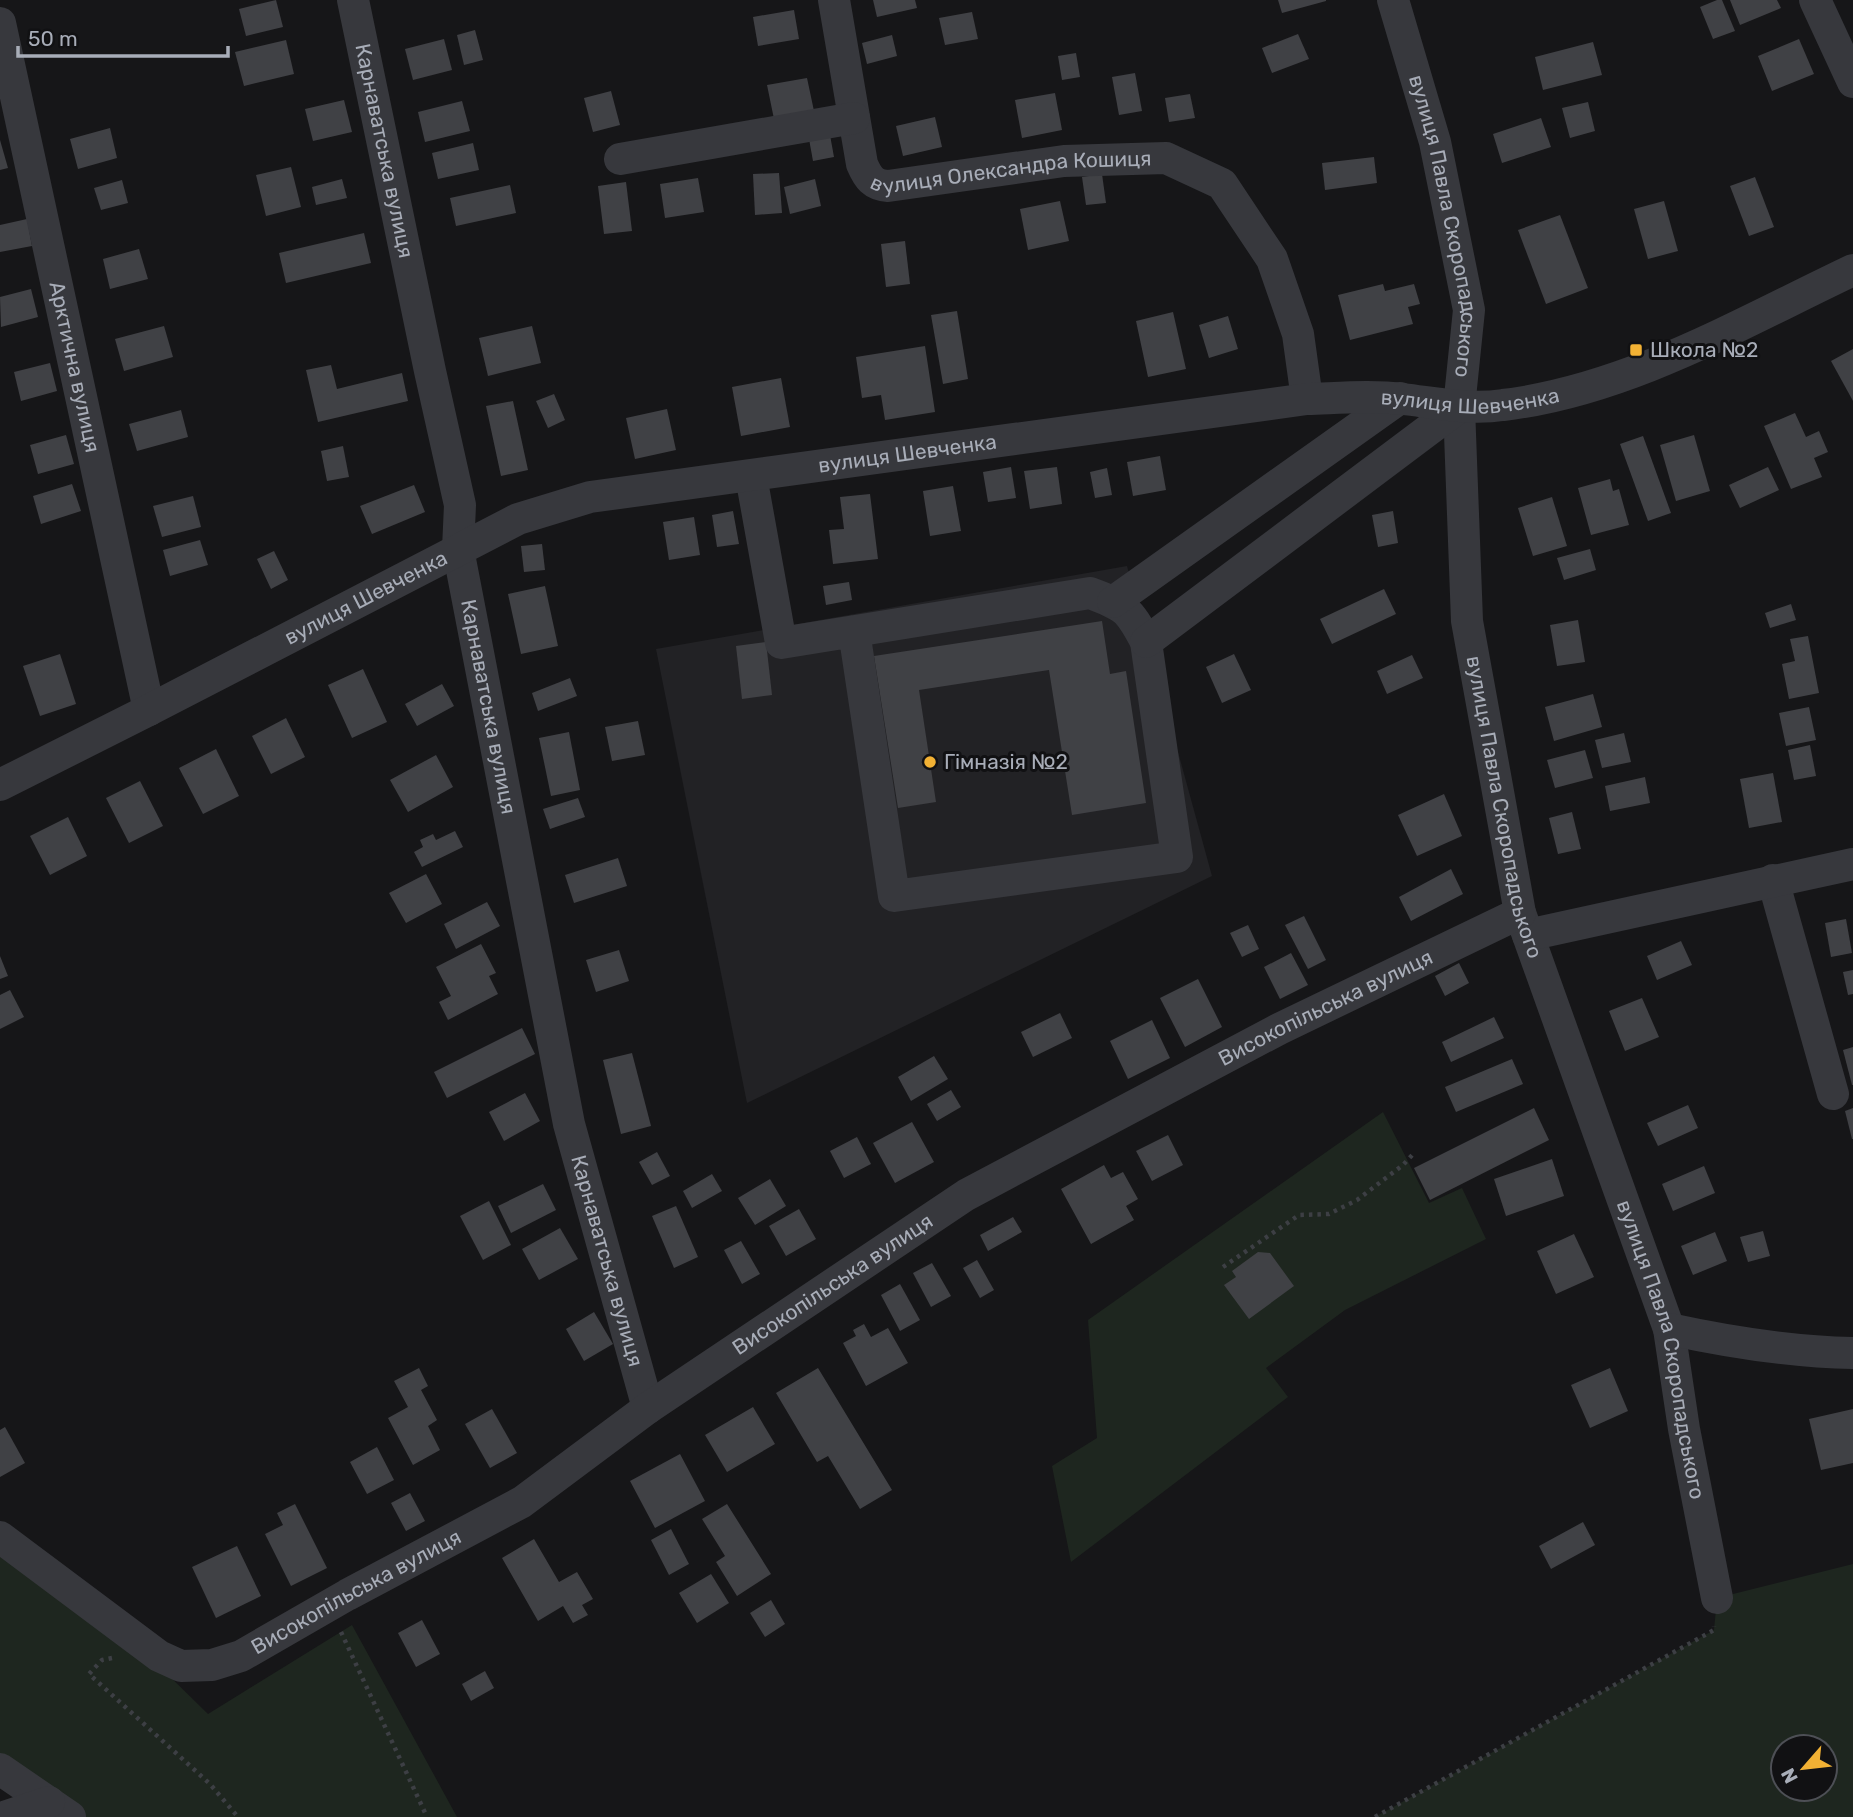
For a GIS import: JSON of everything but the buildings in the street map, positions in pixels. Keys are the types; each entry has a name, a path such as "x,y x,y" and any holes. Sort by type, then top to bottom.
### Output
{"street":[{"name":"Карнаватська вулиця","path":"353,0 460,505 458,549 569,1124 648,1408"},
{"name":"вулиця Олександра Кошиця","path":"834,0 862,164 867,176 877,185 888,186 1064,162 1166,158 1222,184 1272,259 1298,334 1307,399"},
{"name":"вулиця Павла Скоропадського","path":"1393,0 1435,142 1469,310 1460,407 1467,621 1524,924 1669,1329 1684,1429 1717,1598"},
{"path":"1815,0 1853,82"},
{"name":"Арктична вулиця","path":"0,23 149,710"},
{"path":"620,159 854,118"},
{"name":"вулиця Шевченка","path":"0,785 518,519 590,498 1307,399 1400,398 1460,407 1501,405 1547,398 1621,376 1677,355 1853,270"},
{"path":"1113,602 1400,398"},
{"path":"1146,642 1460,407"},
{"path":"751,476 781,643 854,631 1090,593 1113,602 1132,616 1146,642 1177,857 894,896 854,631"},
{"name":"Високопільська вулиця","path":"154,1653 181,1666 212,1665 241,1656 522,1502 648,1408 967,1195 1279,1028 1524,924 1853,864"},
{"path":"1773,880 1833,1094"},
{"path":"1669,1329 1727,1341 1829,1353 1853,1353"},
{"path":"0,1537 154,1653"},
{"path":"0,1769 60,1809"},
{"path":"4,1817 60,1809"}],"path":[{"path":"1223,1267 1299,1215 1329,1214 1357,1200 1403,1165 1415,1152"},
{"path":"1375,1817 1714,1630 1717,1598"},
{"path":"329,1606 427,1817"},
{"path":"154,1653 102,1660 89,1674 210,1784 238,1817"}],"shaded area":[{"name":"Гімназія №2","path":"1127,566 1212,876 747,1103 656,649"},
{"path":"1383,1112 1429,1203 1462,1188 1486,1239 1345,1310 1266,1368 1288,1397 1071,1562 1052,1466 1097,1438 1088,1320"},
{"path":"0,1552 156,1663 208,1714 352,1625 457,1817 70,1817 0,1769"},
{"path":"1853,1564 1853,1817 1375,1817 1714,1630 1717,1598"}],"place":[{"name":"Школа №2","path":"1636,350"},
{"name":"Гімназія №2","path":"930,762"}]}
